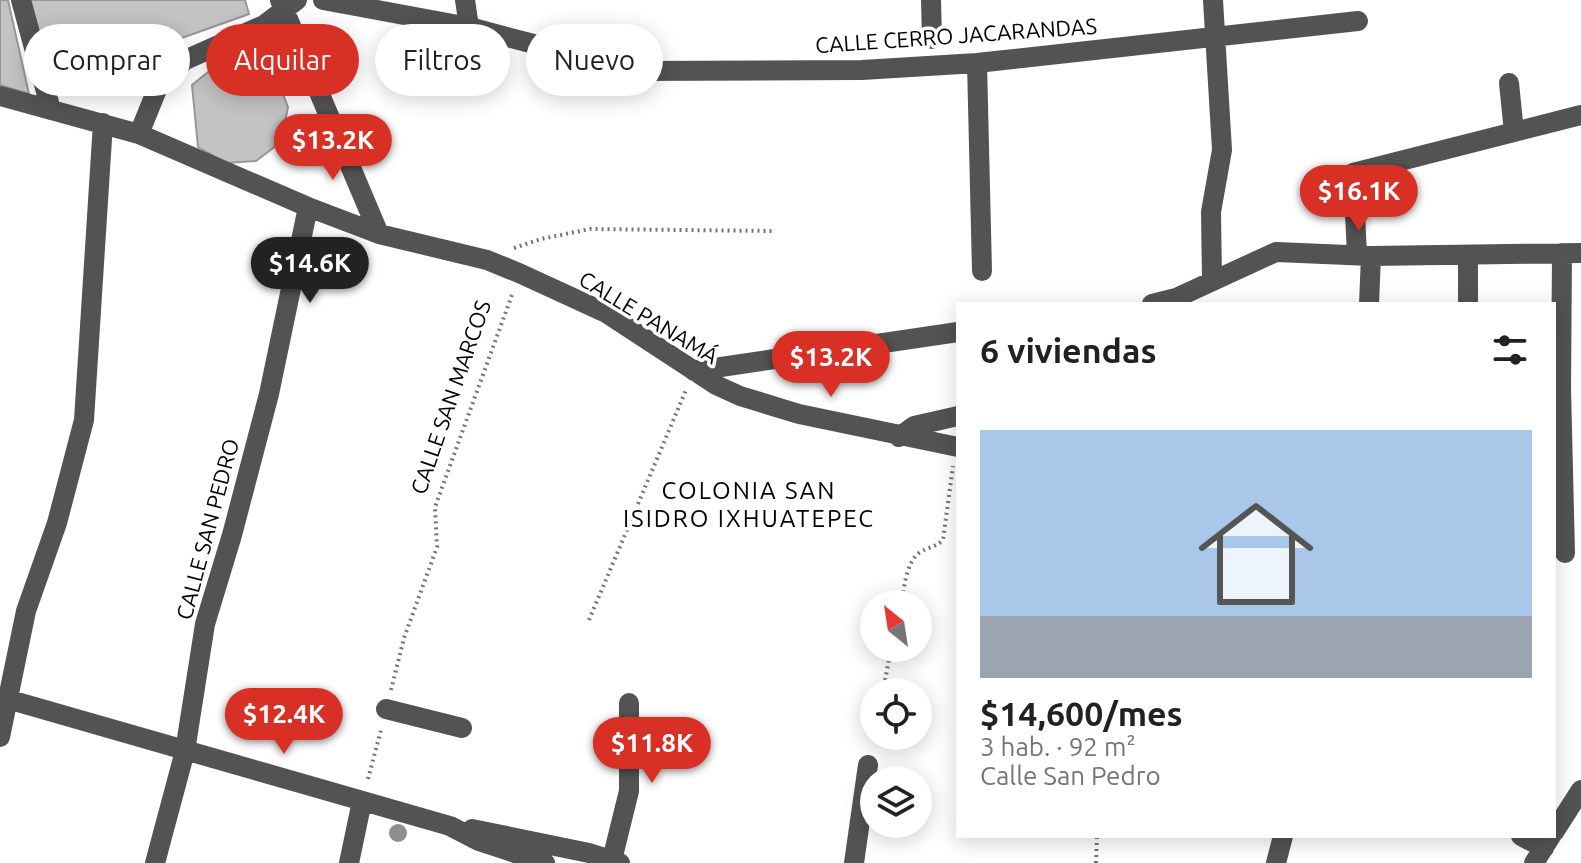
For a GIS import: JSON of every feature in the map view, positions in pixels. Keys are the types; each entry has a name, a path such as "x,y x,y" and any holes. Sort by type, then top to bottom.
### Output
{"street":[{"path":"21,0 51,110"},
{"name":"CALLE CERRO JACARANDAS","path":"323,0 453,24"},
{"path":"465,0 469,24"},
{"path":"931,0 932,39"},
{"path":"1212,279 1211,212 1222,150 1213,0"},
{"path":"139,134 158,87 178,66 205,50 264,25 287,3 327,113 379,234"},
{"name":"CALLE CERRO JACARANDAS","path":"510,38 637,71 862,70 977,63 1358,21"},
{"path":"977,63 982,271"},
{"path":"1509,83 1514,132"},
{"name":"CALLE PANAMÁ","path":"0,96 139,134 379,234 487,260 606,313 716,385 740,396 799,414 956,447"},
{"path":"1369,302 1353,173 1581,115"},
{"path":"0,737 26,611 57,523 84,420 103,123"},
{"name":"CALLE SAN PEDRO","path":"155,863 185,751 205,624 269,394 308,207"},
{"path":"1160,302 1176,298 1276,252 1364,255 1572,253 1561,388 1567,553"},
{"path":"1468,255 1468,302"},
{"path":"694,371 956,332"},
{"path":"899,437 914,426 956,416"},
{"path":"7,699 450,826 493,832 616,861 629,791 629,703"},
{"path":"386,709 462,728"},
{"path":"854,863 868,765"},
{"path":"1556,829 1581,790"},
{"path":"349,863 362,801"},
{"path":"450,826 479,841 545,863"},
{"path":"1276,863 1282,838"},
{"path":"1527,838 1546,845"}],"path":[{"path":"487,260 541,239 590,229 772,231"},
{"name":"CALLE SAN MARCOS","path":"362,801 404,638 437,547 435,507 519,273"},
{"path":"589,620 694,371"},
{"path":"904,590 910,564 918,553 933,548 943,540 956,454"},
{"path":"1096,863 1097,838"}],"building":[{"path":"0,0 8,0 24,72 24,92 0,85"},
{"path":"26,0 245,0 249,14 221,24 206,24 206,29 190,35 190,24 33,24"},
{"path":"206,74 206,96 284,96 288,107 281,142 256,161 226,163 198,147 192,85"}],"district":[{"name":"COLONIA SAN ISIDRO IXHUATEPEC","path":"749,504"}]}
